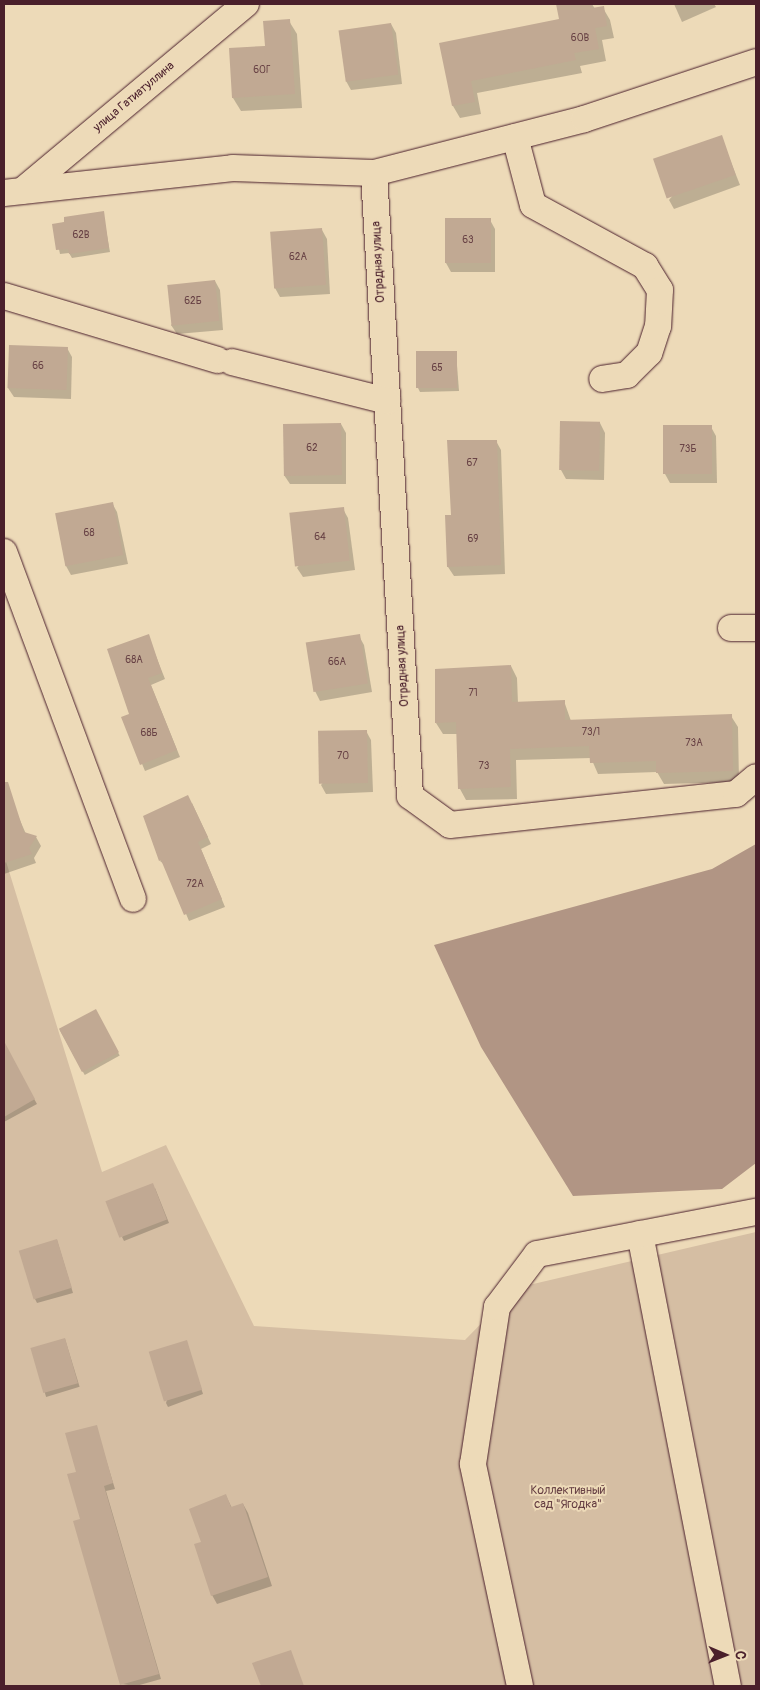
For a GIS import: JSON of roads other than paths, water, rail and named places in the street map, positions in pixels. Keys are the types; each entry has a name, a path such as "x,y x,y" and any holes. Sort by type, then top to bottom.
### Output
{"street":[{"name":"улица Гатиатуллина","path":"13,192 246,4"},
{"path":"13,192 233,168 374,173 584,120 756,62"},
{"path":"515,137 533,205 645,266 660,290 658,326 649,353 626,375 602,379"},
{"name":"Отрадная улица","path":"374,173 410,796 450,825 736,794 756,777"},
{"path":"4,296 225,361 387,400"},
{"path":"4,552 133,899"},
{"path":"520,1686 473,1464 497,1307 537,1254 756,1212"},
{"path":"640,1234 728,1686"}],"park label":[{"name":"Коллективный сад \"Ягодка\"","path":"568,1498"}]}
